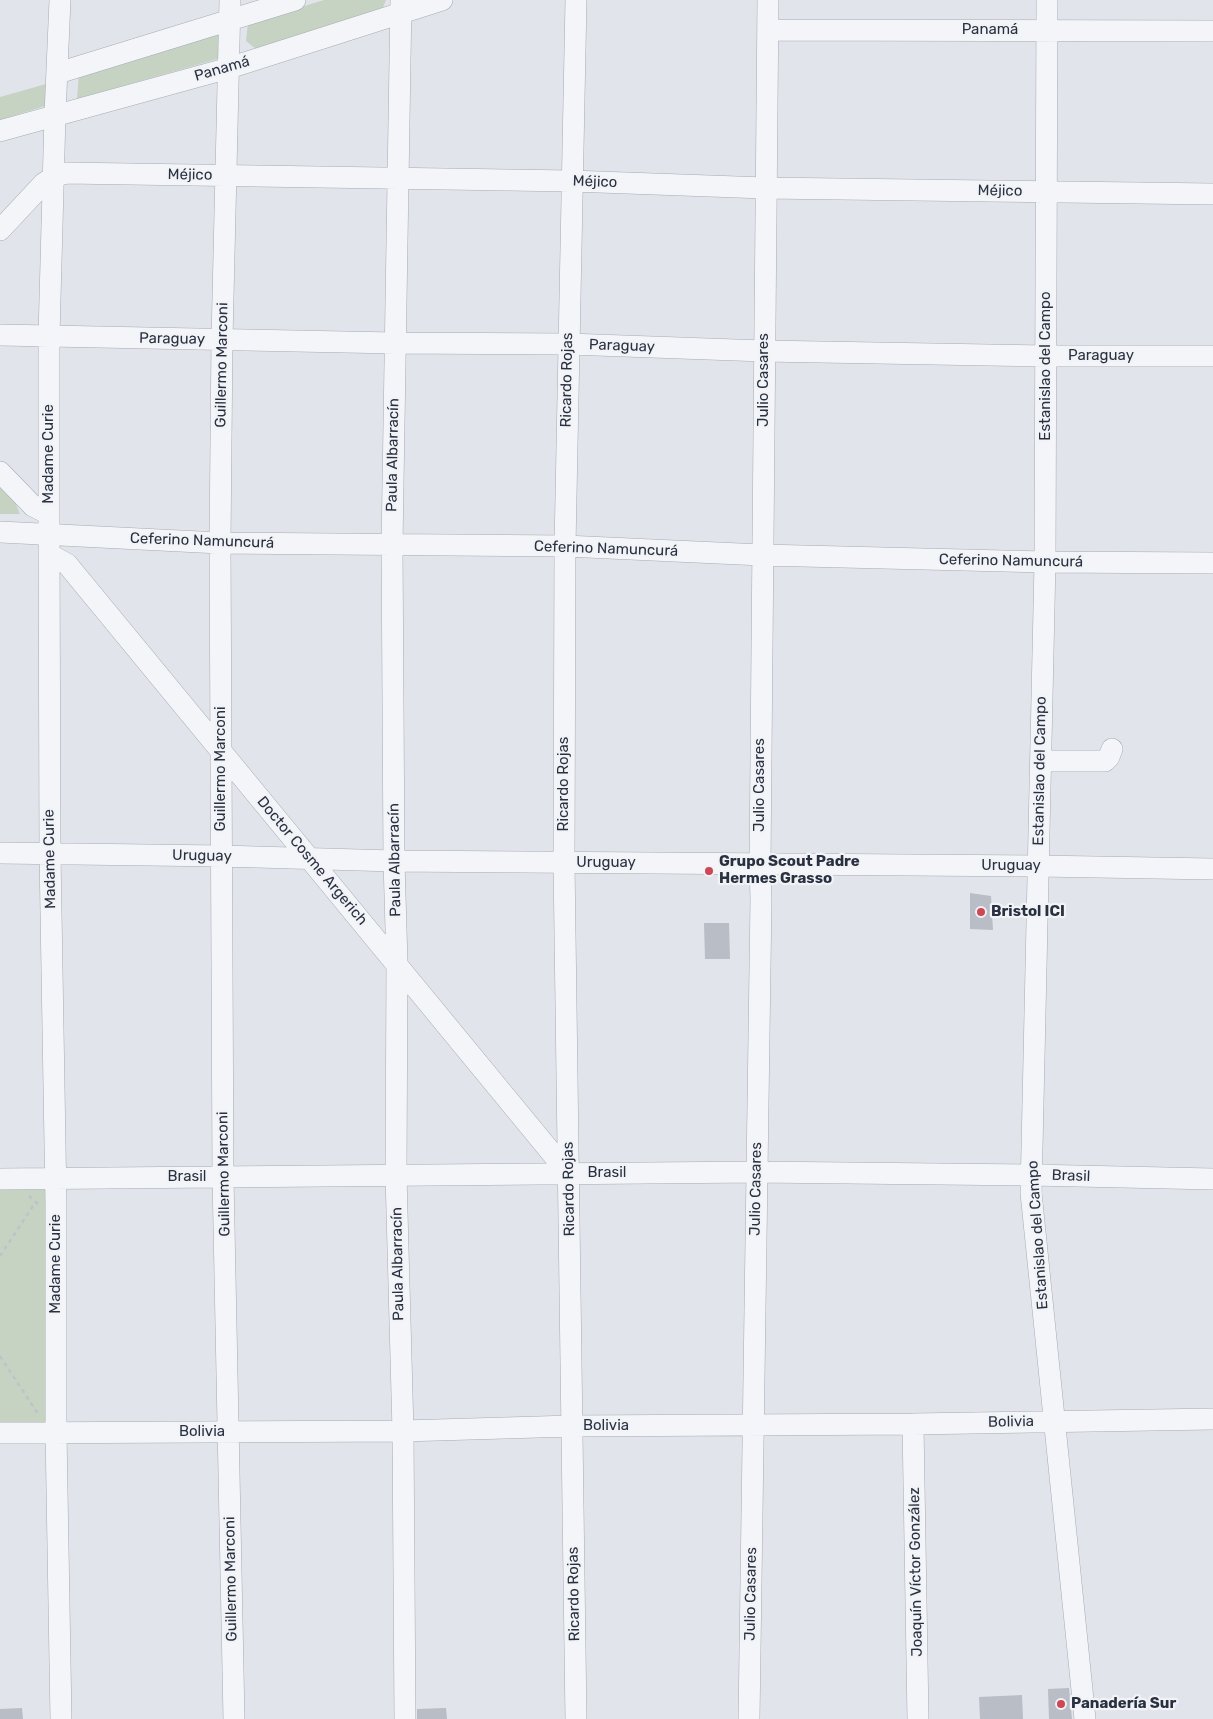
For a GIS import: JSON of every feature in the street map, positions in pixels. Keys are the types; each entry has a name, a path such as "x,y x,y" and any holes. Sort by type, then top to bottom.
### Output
{"street":[{"name":"Madame Curie","path":"60,0 49,336 50,854 55,1178 44,1207 56,1432 61,1719"},
{"path":"58,72 230,10 295,0"},
{"name":"Panamá","path":"0,131 229,68 401,6 442,0"},
{"name":"Ricardo Rojas","path":"576,0 565,546 564,862 576,1719"},
{"name":"Julio Casares","path":"749,1719 761,899 762,555 768,0"},
{"name":"Estanislao del Campo","path":"1048,0 1045,562 1031,1193 1085,1719"},
{"name":"Paula Albarracín","path":"401,6 392,545 394,861 397,963 396,1175 403,1431 405,1719"},
{"name":"Guillermo Marconi","path":"230,10 222,340 220,543 224,1177 234,1719"},
{"name":"Panamá","path":"768,30 1213,31"},
{"name":"Méjico","path":"55,176 67,173 399,180 571,181 765,188 1213,194"},
{"path":"0,230 44,183 55,176"},
{"name":"Paraguay","path":"0,335 394,343 568,344 764,351 1045,356 1213,356"},
{"name":"Doctor Cosme Argerich","path":"0,472 30,503 67,564 569,1174"},
{"name":"Ceferino Namuncurá","path":"0,532 220,543 565,546 762,555 1045,562 1213,563"},
{"path":"1041,761 1105,761 1112,749"},
{"name":"Uruguay","path":"0,853 222,856 394,861 1213,869"},
{"name":"Brasil","path":"0,1179 756,1172 1031,1175 1213,1180"},
{"name":"Bolivia","path":"0,1433 403,1431 572,1426 913,1424 1213,1419"},
{"name":"Joaquín Víctor González","path":"913,1424 918,1719"}],"path":[{"path":"0,1256 35,1203 44,1207"},
{"path":"0,1356 39,1416"},
{"path":"39,1407 39,1416"},
{"path":"30,1417 39,1416"}],"green space":[{"path":"324,0 386,0 382,10 256,49 246,41 248,23"},
{"path":"219,33 221,58 77,99 79,73"},
{"path":"46,84 45,106 0,120 0,97"},
{"path":"0,481 11,493 20,514 0,514"},
{"path":"55,1178 56,1432 0,1433 0,1179"}],"building":[{"name":"Bristol ICI","path":"970,893 991,896 993,930 970,929"},
{"path":"704,923 729,923 730,959 705,959"},
{"name":"Panadería Sur","path":"1069,1688 1072,1719 1049,1719 1048,1689"},
{"path":"1022,1695 1023,1719 980,1719 979,1697"},
{"path":"22,1708 23,1719 0,1719 0,1709"},
{"path":"446,1708 447,1719 417,1719 417,1709"}],"place":[{"name":"Grupo Scout Padre Hermes Grasso","path":"709,871"},
{"name":"Bristol ICI","path":"981,912"},
{"name":"Panadería Sur","path":"1061,1704"}]}
